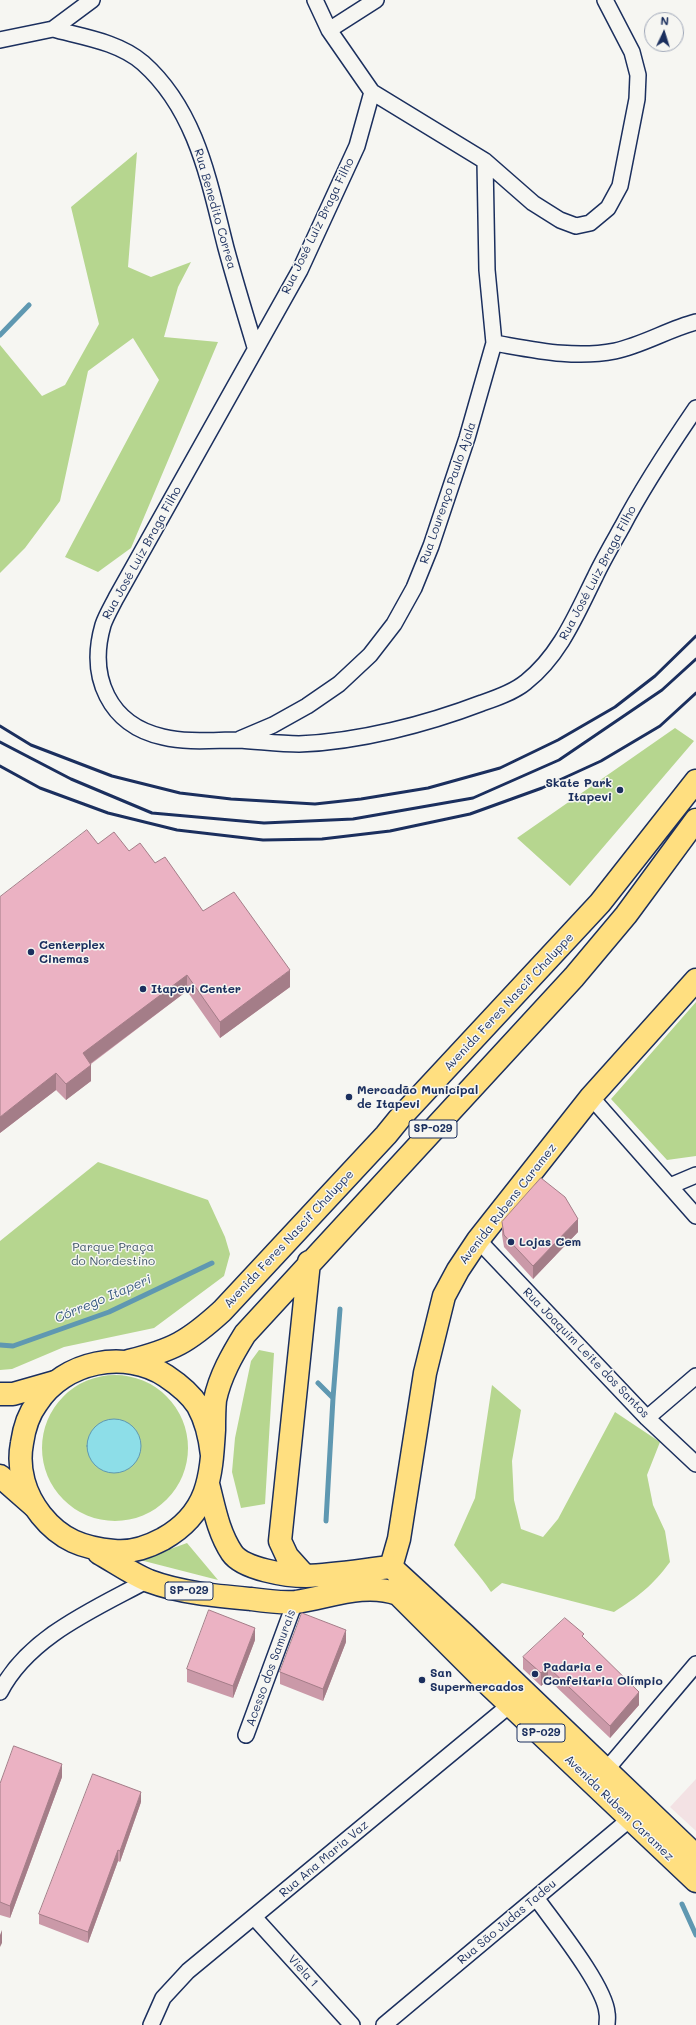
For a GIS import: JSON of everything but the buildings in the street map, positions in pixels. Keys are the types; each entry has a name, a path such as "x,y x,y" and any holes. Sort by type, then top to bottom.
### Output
{"main road":[{"name":"Avenida Feres Nascif Chaluppe","path":"129,1361 159,1354 182,1344 222,1311 386,1135 399,1119 575,932 600,903 696,781"},
{"name":"SP-029","path":"92,1549 122,1552 151,1546 176,1531 197,1510 208,1484 212,1455 215,1401 230,1358 245,1334 309,1262 574,977 626,915 696,820"},
{"name":"Avenida Rubens Caramez","path":"391,1567 399,1539 423,1380 444,1296 458,1270 478,1240 591,1097 696,980"},
{"path":"305,1576 287,1556 280,1541 309,1262"},
{"name":"SP-029","path":"212,1455 208,1429 197,1405 180,1385 158,1370 129,1361 105,1361 79,1368 55,1382 37,1402 25,1427 20,1453 23,1480 34,1506 49,1525 69,1540 92,1549 148,1580 169,1587 267,1601 295,1602"},
{"path":"0,1394 13,1394 55,1382"},
{"path":"0,1476 34,1506"},
{"name":"SP-029","path":"208,1484 216,1519 232,1554 245,1565 305,1576 391,1567"},
{"name":"Avenida Rubem Caramez","path":"391,1567 607,1770 696,1856"},
{"name":"Avenida Rubem Caramez","path":"295,1602 345,1592 384,1589 398,1594 510,1704 696,1881"}],"street":[{"path":"0,40 53,29 92,0"},
{"path":"315,0 329,30 372,92 486,161 533,203 560,220 576,226 590,223 608,208 620,186 637,99 638,75 632,52 604,0"},
{"path":"329,30 376,0"},
{"name":"Rua Benedito Correa","path":"53,29 110,44 142,62 172,94 191,128 204,163 255,346"},
{"name":"Rua José Luiz Braga Filho","path":"372,92 357,146 300,270 255,346 116,598 103,625 100,651 100,676 107,698 121,715 139,729 164,737 199,741 238,740 297,744 332,742 423,723 500,696 525,683 548,660 570,628 623,524 654,472 696,408"},
{"name":"Rua Lourenço Paulo Ajala","path":"238,740 273,725 307,706 339,684 370,655 394,624 414,588 431,546 469,432 494,343 486,270 486,161"},
{"path":"494,343 554,354 587,355 616,350 677,327 696,322"},
{"path":"591,1097 696,1216"},
{"path":"670,1186 696,1175"},
{"name":"Rua Joaquim Leite dos Santos","path":"478,1240 647,1418 696,1464"},
{"path":"647,1418 696,1376"},
{"path":"0,1692 7,1678 32,1650 86,1615 148,1580"},
{"name":"Acesso dos Samurais","path":"246,1735 295,1602"},
{"path":"607,1770 696,1664"},
{"name":"Rua Ana Maria Vaz","path":"151,2025 163,1998 188,1971 510,1704"},
{"name":"Rua São Judas Tadeu","path":"384,2025 630,1819"},
{"path":"537,1898 585,1967 601,1994 607,2012 606,2025"},
{"name":"Viela 1","path":"254,1917 352,2025"}],"shaded area":[{"path":"696,1779 696,1831 670,1807"}],"green space":[{"path":"137,152 128,267 151,277 191,262 178,287 164,337 218,342 131,548 98,572 65,557 159,380 133,338 88,371 60,501 25,548 0,573 0,345 42,396 65,385 99,324 71,207"},
{"name":"Skate Park Itapevi","path":"675,728 694,741 570,886 517,838"},
{"path":"696,1002 696,1156 667,1160 611,1099"},
{"name":"Parque Praça do Nordestino","path":"98,1162 208,1200 225,1237 230,1254 224,1276 154,1328 64,1347 12,1369 0,1370 0,1241"},
{"path":"259,1350 274,1353 265,1504 241,1508 232,1472 235,1438 251,1361"},
{"path":"108,1375 122,1375 143,1380 156,1387 167,1396 176,1407 183,1420 187,1434 187,1462 183,1476 176,1489 167,1500 156,1509 143,1516 122,1521 108,1521 81,1513 69,1505 58,1494 47,1476 42,1455 42,1441 50,1414 58,1402 69,1391 87,1380"},
{"path":"492,1385 521,1410 512,1461 514,1500 521,1529 543,1537 558,1519 615,1412 660,1442 647,1475 653,1505 665,1531 670,1562 645,1590 614,1612 502,1583 491,1592 454,1545 475,1498"},
{"path":"187,1543 218,1580 140,1560"}],"water":[{"path":"109,1419 119,1419 129,1423 137,1431 141,1441 141,1451 137,1461 129,1469 119,1473 109,1473 99,1469 91,1461 87,1451 87,1441 91,1431 99,1423"}],"waterway":[{"path":"0,335 29,305"},
{"name":"Córrego Itaperi","path":"0,1345 13,1346 109,1312 212,1263"},
{"path":"333,1398 340,1309"},
{"name":"Córrego Itaperi","path":"318,1383 333,1398 326,1521"},
{"name":"Córrego Itaperi","path":"682,1904 696,1935"}],"railway":[{"path":"0,726 31,745 112,776 180,793 231,799 315,804 361,799 428,788 500,768 558,740 615,707 655,676 696,636"},
{"path":"0,742 71,779 152,813 264,823 353,819 473,798 559,760 662,690 696,659"},
{"path":"0,766 40,788 108,813 177,830 263,840 322,839 390,831 470,814 542,788 601,761 660,726 696,693"}],"place":[{"name":"Skate Park Itapevi","path":"620,790"},
{"name":"Centerplex Cinemas","path":"31,952"},
{"name":"Itapevi Center","path":"143,989"},
{"name":"Mercadão Municipal de Itapevi","path":"349,1097"},
{"name":"Lojas Cem","path":"511,1242"},
{"name":"Padaria e Confeitaria Olímpio","path":"535,1674"},
{"name":"San Supermercados","path":"422,1680"}]}
